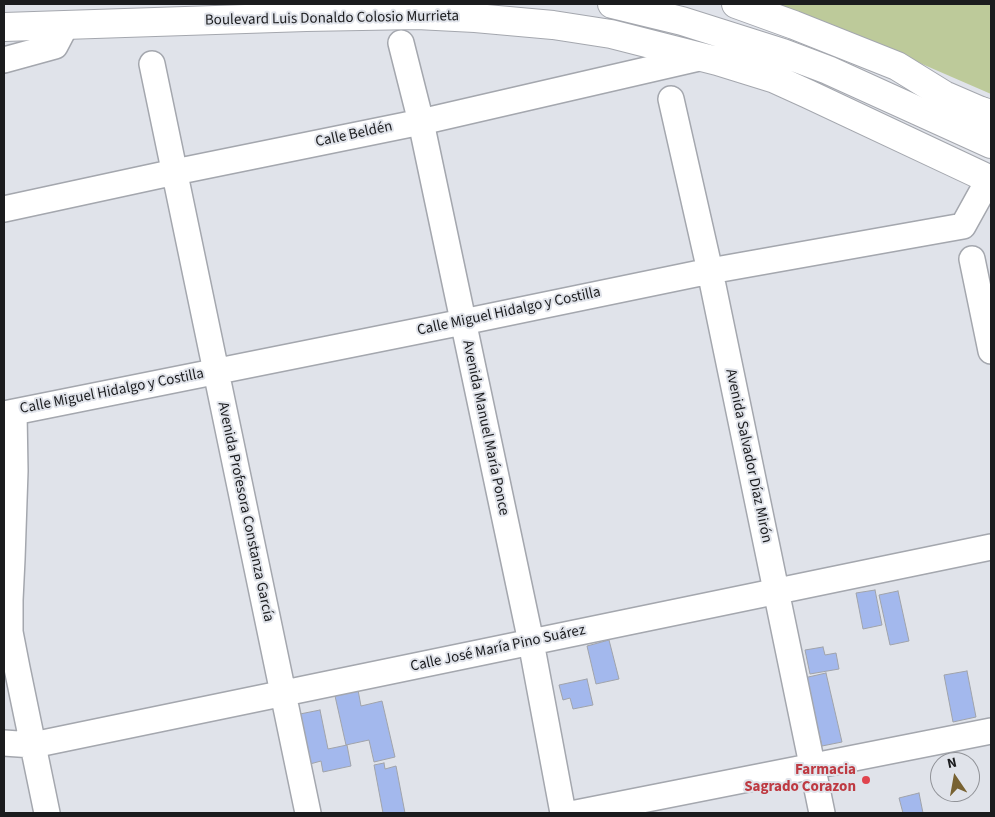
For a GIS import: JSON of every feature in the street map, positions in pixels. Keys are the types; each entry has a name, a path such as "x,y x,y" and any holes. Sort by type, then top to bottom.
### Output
{"main road":[{"path":"612,4 682,21 783,53 828,70 991,144"},
{"path":"736,4 897,66 944,95 988,115"},
{"name":"Boulevard Luis Donaldo Colosio Murrieta","path":"4,27 417,15 553,25 611,34 703,57 775,79 990,178"}],"street":[{"path":"4,60 55,46 66,25"},
{"name":"Avenida Manuel María Ponce","path":"402,43 421,122 531,642 563,813"},
{"name":"Calle Beldén","path":"4,209 421,122 703,57"},
{"name":"Avenida Profesora Constanza García","path":"152,64 308,813"},
{"name":"Avenida Salvador Díaz Mirón","path":"671,99 710,270 822,813"},
{"name":"Calle Miguel Hidalgo y Costilla","path":"9,413 463,322 710,270 964,226 990,178"},
{"path":"972,259 991,351"},
{"path":"9,413 15,472 10,632 47,813"},
{"name":"Calle José María Pino Suárez","path":"4,743 33,745 991,547"},
{"path":"576,813 991,731"}],"green space":[{"path":"776,4 991,4 991,94 846,31"}],"building":[{"path":"875,590 882,625 863,629 856,593"},
{"path":"898,591 909,641 890,645 879,595"},
{"path":"609,640 619,679 596,684 587,646"},
{"path":"823,647 825,655 836,653 839,669 810,674 805,650"},
{"path":"967,671 976,717 953,722 944,675"},
{"path":"826,673 842,742 822,746 804,678"},
{"path":"587,679 593,705 573,709 570,698 563,700 559,685"},
{"path":"358,690 361,706 382,701 395,757 374,762 369,740 346,745 335,696"},
{"path":"320,710 328,749 347,745 351,766 323,772 321,761 310,764 300,714"},
{"path":"384,763 385,769 396,766 405,813 383,813 374,765"},
{"path":"919,793 923,813 903,813 899,798"}],"place":[{"name":"Farmacia Sagrado Corazon","path":"866,780"}]}
